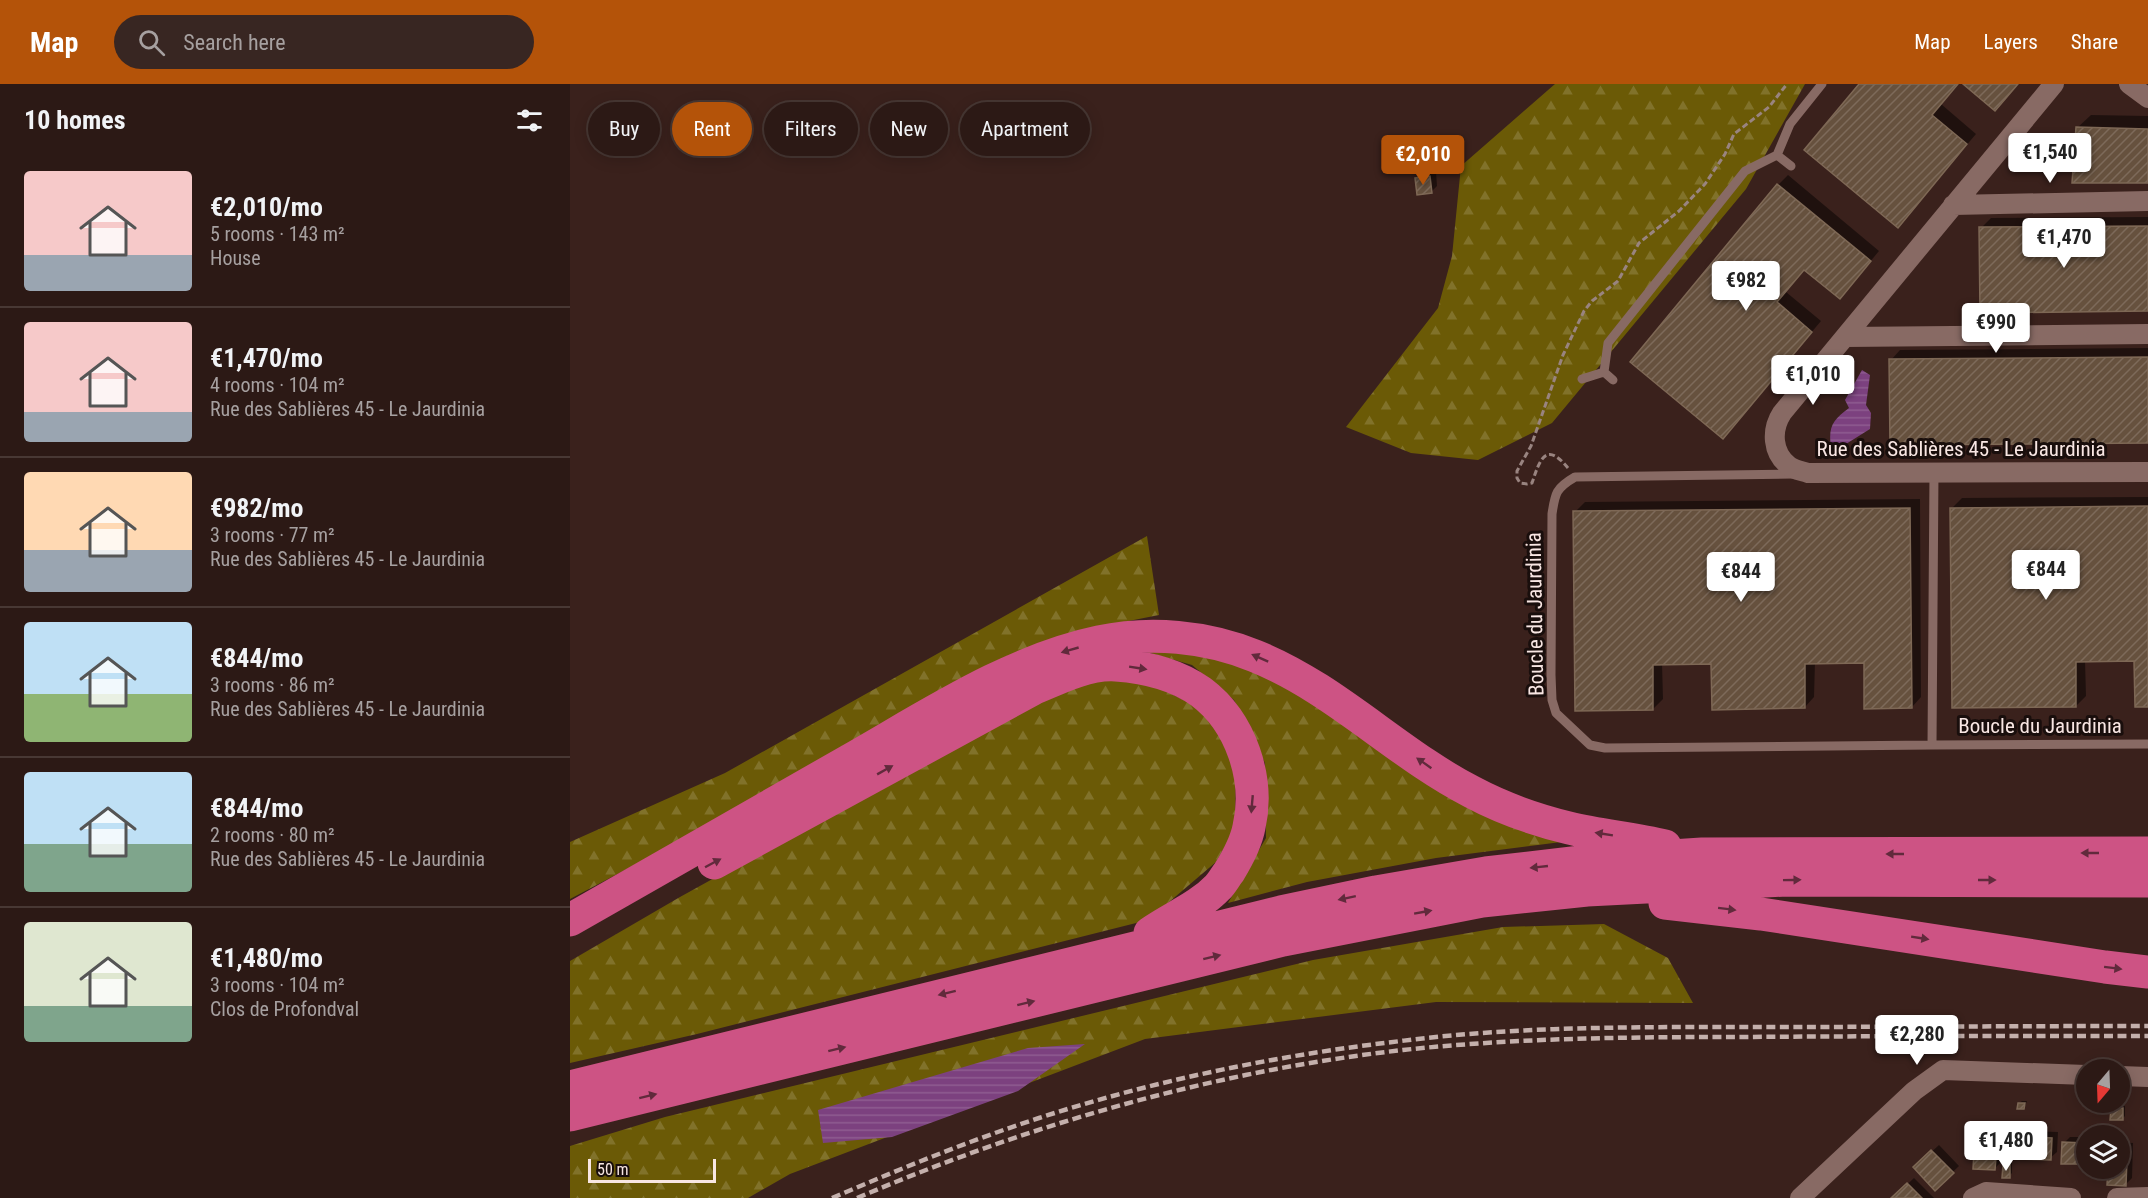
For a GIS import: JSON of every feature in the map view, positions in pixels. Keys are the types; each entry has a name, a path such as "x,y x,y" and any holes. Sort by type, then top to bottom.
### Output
{"highway":[{"path":"570,920 943,707 1018,669 1052,655 1101,641 1157,635 1205,640 1255,655 1303,679 1428,767 1473,793 1520,813 1570,828 1643,840 1702,854"},
{"path":"570,942 1033,688 1075,671 1113,664 1146,668 1176,678 1202,693 1224,715 1237,736 1247,761 1252,792 1249,827 1237,860 1219,887 1192,908 1161,925 1126,949"},
{"path":"575,1108 1126,949 1281,912 1376,892 1486,873 1581,862 1702,854 2148,853"},
{"path":"575,1108 1283,940 1482,901 1587,890 1786,880 2148,881"},
{"path":"1587,890 1630,901 1686,904 1761,914 2148,972"}],"street":[{"name":"Rue des Sablières 45 - Le Jaurdinia","path":"2055,84 1953,205 1776,423 1774,439 1779,454 1790,467 1808,473 2148,472"},
{"path":"2129,84 2148,98"},
{"path":"1953,205 2148,201"},
{"path":"1845,337 2148,334"},
{"path":"1800,1198 1914,1091 1943,1070 2076,1075"},
{"path":"2130,1076 2148,1077"},
{"path":"1973,1198 1986,1192 2006,1192 2026,1196 2071,1198"},
{"path":"2116,1198 2148,1197"}],"lane":[{"path":"1604,372 1608,343 1745,171 1778,156 1790,124 1822,84"},
{"path":"1778,156 1791,166"},
{"path":"1582,379 1604,372"},
{"path":"1604,372 1613,380"},
{"name":"Boucle du Jaurdinia","path":"1932,745 1934,472"},
{"path":"1575,477 1808,473"},
{"name":"Boucle du Jaurdinia","path":"1575,477 1559,486 1554,498 1552,514 1552,700 1556,713 1590,745 1605,748 2148,744"}],"path":[{"path":"1575,477 1556,455 1549,453 1545,454 1536,468 1532,483 1520,483 1517,471 1531,446 1563,355 1579,320 1592,301 1618,281 1639,243 1679,211 1705,184 1725,154 1734,134 1769,107 1787,84"}],"green space":[{"path":"1555,84 1805,84 1746,189 1552,423 1478,460 1411,453 1346,427 1438,308 1452,256 1461,166"},
{"path":"1147,536 1159,615 1078,631 570,899 570,842 725,773"},
{"path":"1133,648 1204,654 1271,675 1569,841 1436,858 1307,882 1228,903 1266,838 1265,763 1234,700 1192,665"},
{"path":"1093,679 1151,684 1202,709 1236,762 1235,829 1216,862 1148,920 697,1034 570,1063 570,961 680,897 1002,719"},
{"path":"1604,924 1668,958 1693,1003 1436,1002 1145,1039 790,1174 748,1198 570,1198 570,1146 665,1117 1313,960 1503,927"}],"shaded area":[{"path":"1862,370 1870,375 1866,405 1871,413 1870,429 1838,449 1831,447 1830,434 1833,424 1849,408 1845,400"},
{"path":"1085,1044 1018,1091 892,1137 823,1143 818,1110 1028,1048"}],"building":[{"path":"1859,84 1958,84 1932,115 1967,144 1898,228 1804,150"},
{"path":"1963,84 2018,84 1995,111"},
{"path":"2076,127 2148,129 2148,183 2072,183"},
{"path":"1430,176 1432,193 1417,195 1415,178"},
{"path":"1777,184 1871,261 1840,299 1804,270 1777,302 1812,332 1723,439 1630,362"},
{"path":"2148,226 2148,311 1980,313 1979,227"},
{"path":"2148,357 2148,443 1890,445 1889,359"},
{"path":"2148,506 2148,707 2135,707 2134,661 2076,662 2076,707 1952,708 1950,508"},
{"path":"1910,508 1912,708 1864,709 1864,663 1805,664 1805,708 1712,710 1711,664 1653,665 1653,710 1575,711 1573,511"},
{"path":"2018,1103 2025,1103 2024,1109 2017,1109"},
{"path":"2111,1113 2123,1113 2123,1120 2110,1120"},
{"path":"1975,1133 1998,1134 1995,1170 1973,1169"},
{"path":"2017,1136 2052,1138 2051,1160 2016,1159"},
{"path":"2062,1142 2076,1143 2076,1164 2061,1164"},
{"path":"1931,1150 1954,1173 1935,1191 1913,1167"},
{"path":"2003,1165 2010,1165 2010,1178 2002,1178"},
{"path":"2107,1179 2126,1179 2126,1186 2107,1185"},
{"path":"1907,1183 1922,1198 1891,1198"}],"railway":[{"path":"832,1198 960,1146 1083,1104 1264,1061 1355,1047 1490,1032 1579,1028 2148,1026"},
{"path":"857,1198 989,1147 1125,1104 1263,1072 1333,1059 1403,1050 1487,1043 1613,1038 2148,1036"}]}
